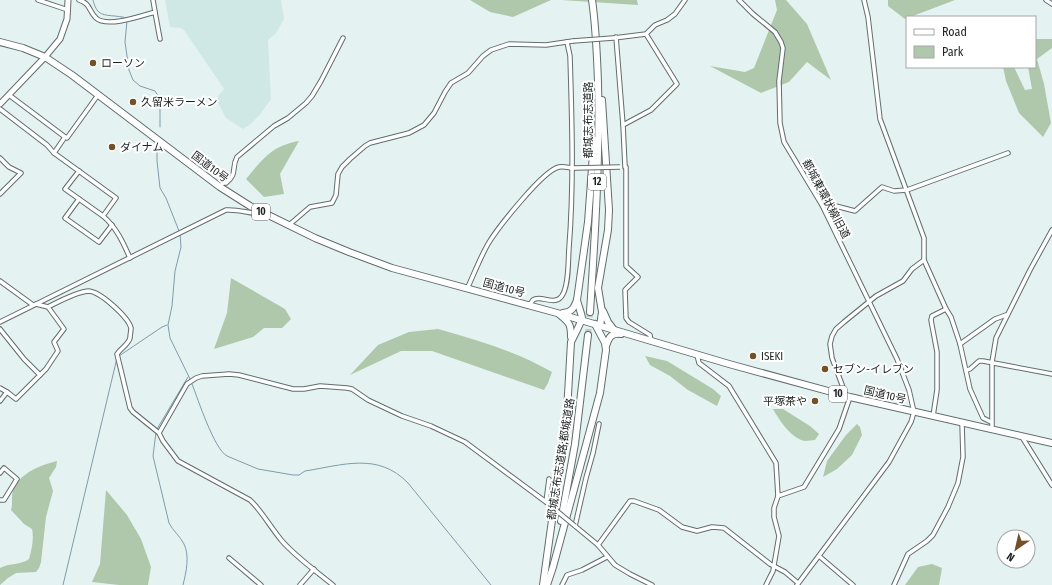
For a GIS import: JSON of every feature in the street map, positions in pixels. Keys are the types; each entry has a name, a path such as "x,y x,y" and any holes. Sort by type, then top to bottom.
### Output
{"highway":[{"name":"都城志布志道路","path":"590,312 599,108 597,53 592,0"},
{"name":"国道10号","path":"0,42 22,48 45,57 220,187 243,202 322,241 372,261 848,396 1052,443"},
{"path":"557,313 569,312 573,310 577,300 588,222 594,145 597,53"},
{"path":"547,585 553,568 600,393 606,359 606,346 598,325 602,312 598,288 608,230 609,210 603,111 597,53"},
{"path":"572,342 575,332 582,320 577,300"},
{"path":"600,304 608,322 614,330"},
{"path":"543,585 567,412 572,342 571,326 568,321 557,313"},
{"path":"606,346 611,335 616,333 627,334"},
{"name":"都城志布志道路;都城道路","path":"547,585 567,492 575,444 588,335"}],"street":[{"path":"38,0 42,3 68,10"},
{"path":"0,104 60,40 67,20 68,0"},
{"path":"79,0 88,4 97,19 102,21 121,21 155,12"},
{"path":"153,0 160,38"},
{"path":"289,225 310,207 332,203 336,195 338,174 342,167 365,146 370,143 409,132 424,125 434,113 451,84 468,73 483,56 491,50 508,44 546,45 646,34 655,25 667,20 675,14 685,0"},
{"name":"都城東環状線旧道","path":"739,0 775,32 781,42 783,48 779,81 780,123 784,142 822,205 897,359 909,390 914,412"},
{"path":"864,0 868,17 880,119 924,238 924,260 951,317 960,344 970,389 983,418 991,422"},
{"path":"1046,0 1052,4"},
{"path":"623,124 651,110 677,84 646,34"},
{"path":"220,187 223,183 226,183 232,179 237,157 274,126 297,112 312,96 331,63 343,38"},
{"path":"615,38 626,167 626,266 638,277 625,290 626,318 629,322 650,335 651,341"},
{"path":"529,305 536,299 552,301 559,299 565,290 574,168 570,56 567,42"},
{"path":"9,94 65,137"},
{"path":"54,153 65,137 67,138 98,95"},
{"path":"0,109 47,145 54,153 116,198 103,216"},
{"path":"822,205 828,204 855,211 882,187 894,190 907,190 1008,153"},
{"path":"0,158 9,167 21,173 0,194"},
{"path":"467,289 485,250 496,232 532,188 551,171 558,167 626,167"},
{"path":"79,171 66,189 103,216 112,225 121,238 130,258"},
{"path":"79,199 65,218 99,242 112,225"},
{"path":"0,322 226,210 266,214"},
{"path":"992,429 992,362 996,338 1006,315 1052,230"},
{"path":"778,496 804,486 840,429 848,396 844,390 832,358 830,344 836,329 876,296 903,282 912,269 924,260"},
{"path":"0,281 35,305 48,307 82,292 89,291 96,294 114,307 128,321 131,329 130,340 117,354 130,408 159,433 163,442 178,461 255,504 283,542 333,585"},
{"path":"0,388 16,399 46,370 58,351 54,342 64,328 48,307"},
{"path":"933,416 937,390 937,352 931,320 932,316 946,309"},
{"path":"960,344 994,319 1006,315"},
{"path":"0,329 24,359 40,375"},
{"path":"697,354 699,363 729,386 776,463 778,496 774,508 774,517 779,536 774,566 766,585"},
{"path":"966,370 970,369 979,362 992,362 1052,374"},
{"path":"159,433 187,384 202,376 229,374 248,377 293,389 304,389 320,386 352,389 368,400 465,442 546,502 598,545 615,565 652,585"},
{"path":"0,401 7,392"},
{"path":"598,545 630,501 634,500 659,510 682,527 697,531 712,527 724,528 748,548 785,572 798,584 889,462 911,422 914,412"},
{"path":"894,585 908,554 934,535 948,507 958,483 963,457 962,423"},
{"path":"575,526 599,424"},
{"path":"1022,437 1052,485"},
{"path":"0,473 4,468 17,479 4,500 0,500"},
{"path":"546,502 549,479"},
{"path":"818,556 852,585"},
{"path":"562,585 567,575 582,570 607,557"},
{"path":"229,558 261,585"},
{"path":"300,585 314,569"}],"shaded area":[{"path":"165,0 281,0 284,19 276,33 268,40 271,99 252,123 243,129 226,118 216,99 224,89 184,30 170,27"}],"green space":[{"path":"470,0 551,0 513,17 490,12"},
{"path":"561,0 637,0 638,5"},
{"path":"775,0 786,0 807,24 831,80 807,62 789,82 761,93 710,66 745,72 754,68 777,10"},
{"path":"888,0 955,0 913,16 906,16 905,19 888,6"},
{"path":"1036,39 1052,39 1052,48 1037,59 1044,84 1051,123 1043,137 1019,113 1006,81 1003,68 1014,68 1025,90 1032,89 1028,68 1036,68"},
{"path":"299,141 280,174 284,194 264,197 246,179 268,154 281,146"},
{"path":"231,278 285,309 291,319 282,328 264,328 253,337 214,349 227,313"},
{"path":"438,329 497,347 525,358 552,372 548,383 544,390 432,351 401,351 350,375 378,345 409,332"},
{"path":"645,356 667,361 713,389 721,396 717,406 688,390 670,376 650,365"},
{"path":"773,409 783,409 810,426 819,434 815,440 800,440 786,428"},
{"path":"857,424 860,427 862,435 852,455 837,469 823,477 827,461 846,435"},
{"path":"57,461 56,467 49,478 53,491 46,517 39,568 36,572 16,573 0,585 0,568 29,559 32,544 32,529 24,524 11,510 13,491 20,479 25,475 44,465"},
{"path":"106,490 127,515 141,539 151,567 148,585 119,585 92,582 100,564"},
{"path":"932,564 942,568 939,585 905,585 918,567"}],"waterway":[{"path":"93,0 97,10 101,14 126,18"},
{"path":"127,21 125,42 129,70 133,80 140,86 155,91 160,99 160,127"},
{"path":"157,146 160,188 166,198 179,231"},
{"path":"180,234 181,247 175,271 172,306 168,325 170,338 191,381"},
{"path":"119,356 167,325"},
{"path":"63,585 117,358"},
{"path":"157,429 188,377"},
{"path":"192,384 212,434 222,452 227,456 258,469 293,475 299,475 305,471 360,463 385,467 397,473 408,483 491,585"},
{"path":"156,432 153,456 169,523 184,544 187,554 183,585"}],"tunnel":[{"path":"588,335 590,312"}],"place":[{"name":"ローソン","path":"93,63"},
{"name":"久留米ラーメン","path":"133,102"},
{"name":"ダイナム","path":"112,147"},
{"name":"ISEKI","path":"753,356"},
{"name":"セブン-イレブン","path":"825,369"},
{"name":"平塚茶や","path":"815,401"}]}
